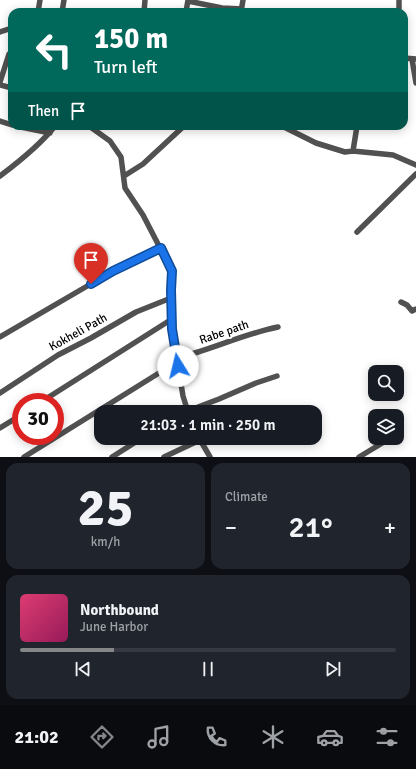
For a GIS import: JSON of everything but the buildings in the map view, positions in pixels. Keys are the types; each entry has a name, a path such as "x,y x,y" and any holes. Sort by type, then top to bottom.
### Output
{"street":[{"path":"188,0 222,8"},
{"path":"0,83 8,57"},
{"path":"414,59 416,83"},
{"path":"35,130 50,133"},
{"path":"0,176 19,162 52,130"},
{"path":"94,130 110,142 121,157 126,188 143,215 172,271 172,329 185,405"},
{"path":"124,176 143,164 180,130"},
{"path":"290,130 316,144 345,152 354,151 393,155 416,165"},
{"path":"354,151 357,130"},
{"path":"357,232 416,174"},
{"path":"0,337 113,271 161,248"},
{"name":"Kokheli Path","path":"0,392 58,355 136,312 171,298"},
{"path":"401,302 407,305 412,311 416,309"},
{"path":"55,393 172,319"},
{"name":"Rabe path","path":"177,358 195,354 278,327"},
{"path":"24,457 159,373 178,366"},
{"path":"202,405 277,376"},
{"path":"0,428 12,420"},
{"path":"112,457 131,445"},
{"path":"164,457 188,445"},
{"path":"203,445 210,457"},
{"path":"359,457 379,445"}],"route":[{"path":"91,284 113,271 161,248 172,271 172,329 178,366"}]}
